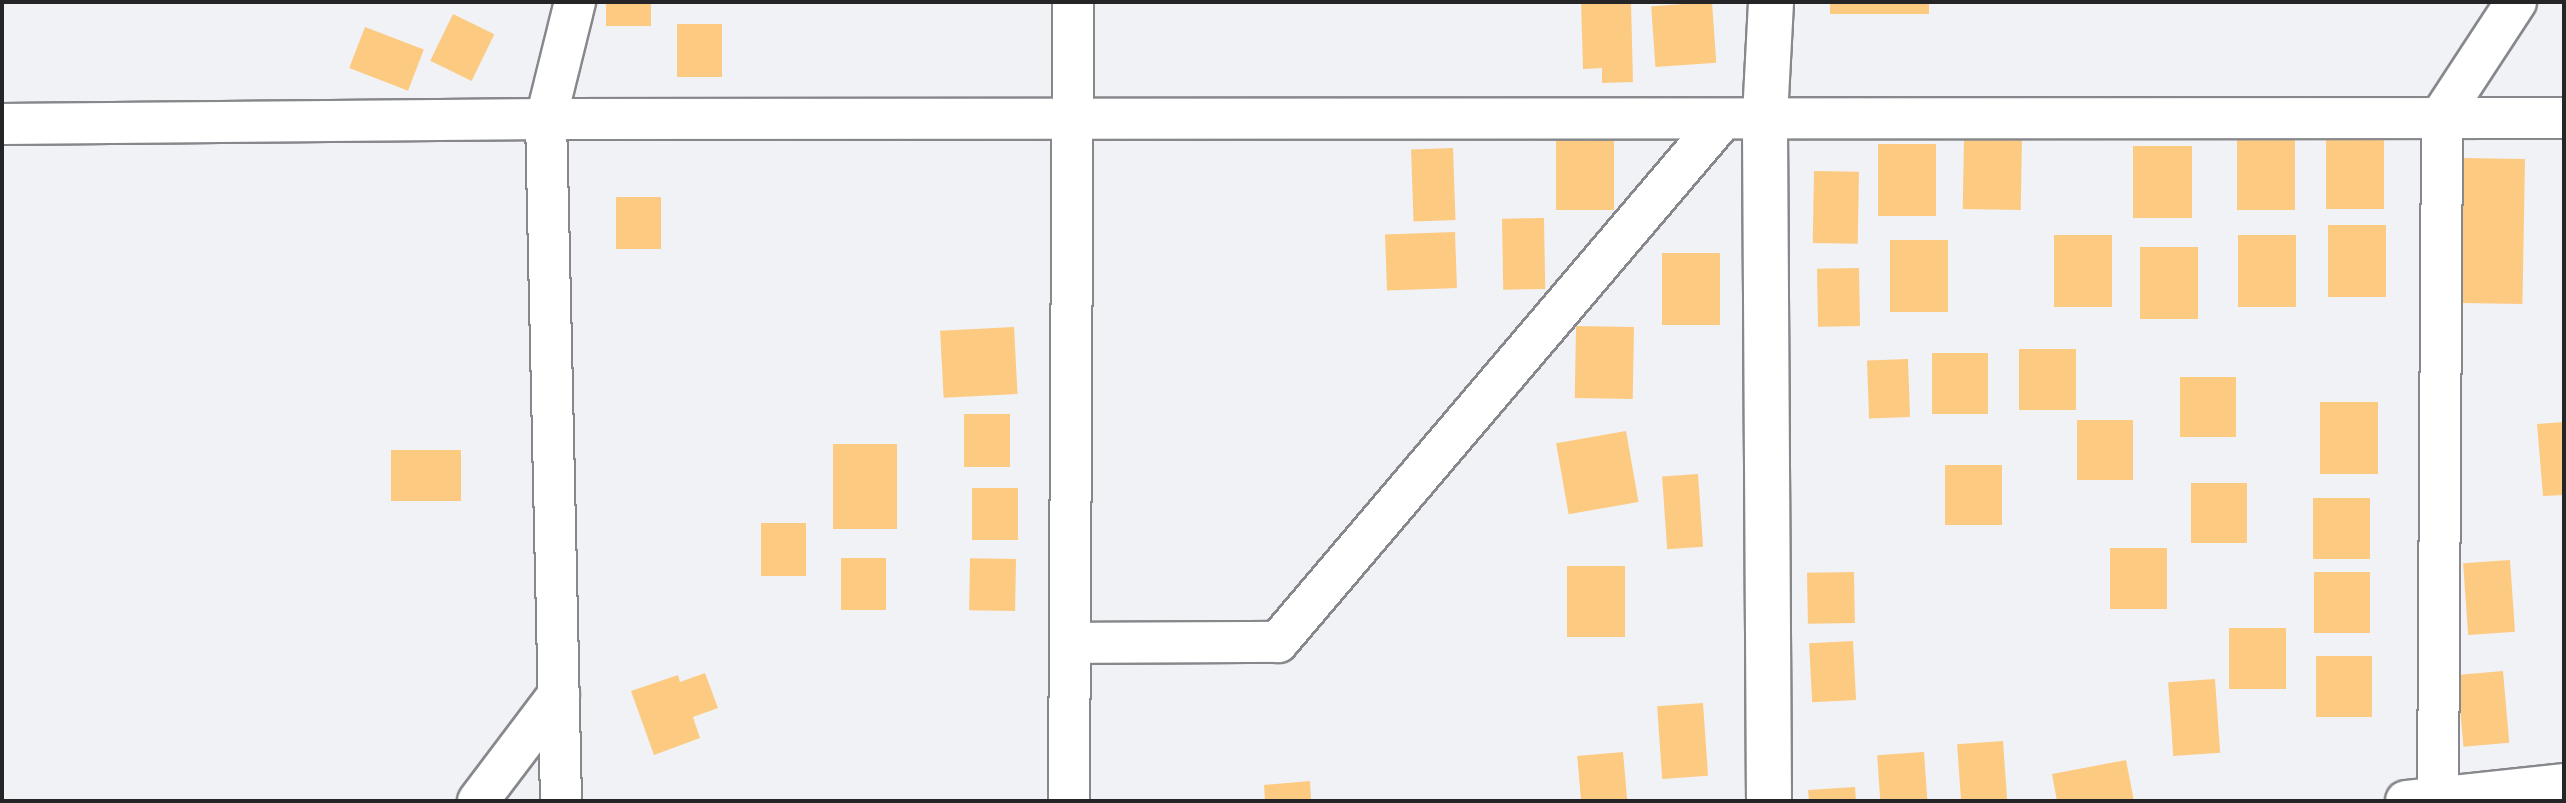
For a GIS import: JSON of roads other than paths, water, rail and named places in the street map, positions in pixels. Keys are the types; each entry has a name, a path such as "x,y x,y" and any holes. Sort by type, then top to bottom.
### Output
{"street":[{"path":"561,801 546,119 575,2"},
{"path":"1069,801 1073,2"},
{"path":"1769,801 1765,117 1771,2"},
{"path":"2516,2 2442,115 2422,800 2564,784"},
{"path":"2,124 546,119 1722,120 1765,117 2442,115 2564,118"},
{"path":"1070,643 1278,642 1722,120"},
{"path":"478,801 559,694"}]}
